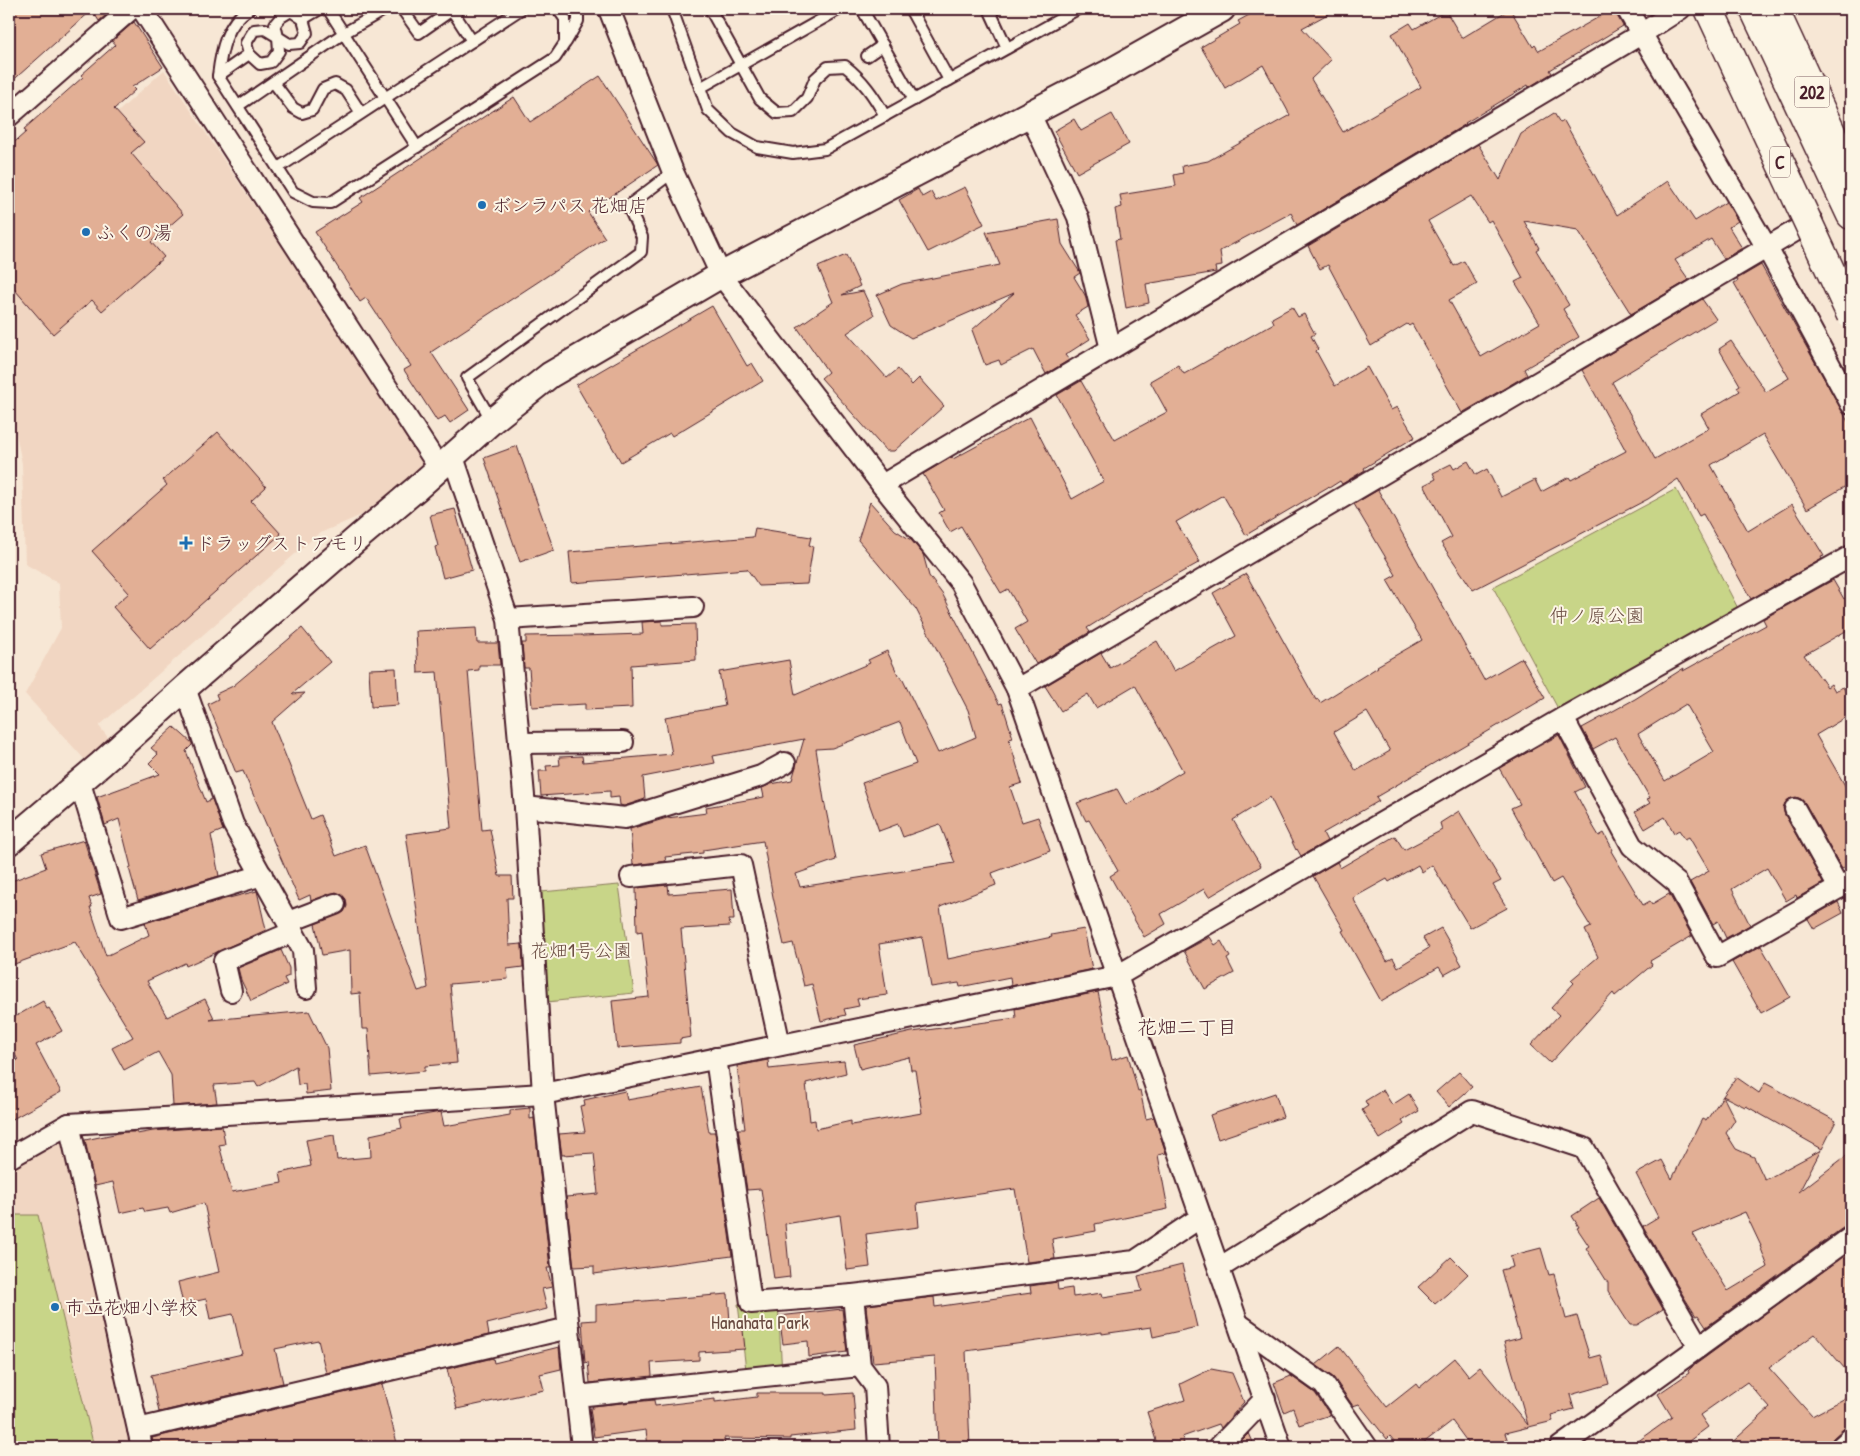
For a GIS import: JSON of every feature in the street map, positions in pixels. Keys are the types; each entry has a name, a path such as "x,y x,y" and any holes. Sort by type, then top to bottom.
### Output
{"highway":[{"path":"1708,9 1851,305"},
{"name":"C","path":"1708,9 1851,315"},
{"name":"C","path":"1754,9 1851,215"},
{"name":"202","path":"1774,9 1851,175"}],"street":[{"path":"9,116 131,9"},
{"path":"142,9 446,463 508,619 525,807 543,1094 582,1447"},
{"path":"609,9 673,172 721,275 882,485 961,583 1017,689 1281,1447"},
{"path":"9,842 80,783 185,688 446,463 492,421 550,375 721,275 1110,72 1222,9"},
{"path":"1627,9 1767,248 1851,404"},
{"path":"882,485 1680,9"},
{"path":"1030,114 1078,217 1111,349"},
{"path":"1017,689 1812,221"},
{"path":"9,1158 69,1124 543,1094 1117,976 1563,718 1851,556"},
{"path":"508,619 693,607"},
{"path":"185,688 234,824 303,950 306,988"},
{"path":"1563,718 1632,846 1677,883 1717,957 1845,885 1795,809"},
{"path":"519,743 623,742"},
{"path":"525,807 625,818 762,776 785,763"},
{"path":"80,783 121,918 262,875"},
{"path":"631,877 741,865 780,1045"},
{"path":"231,991 224,961 335,904"},
{"path":"716,1058 751,1303 853,1294 1135,1261 1201,1216"},
{"path":"1220,1268 1472,1111 1584,1148 1699,1347"},
{"path":"69,1124 140,1438 569,1328"},
{"path":"1560,1447 1851,1237"},
{"path":"853,1294 860,1366 875,1386 879,1447"},
{"path":"1239,1324 1324,1386 1367,1447"},
{"path":"577,1396 860,1366"},
{"path":"1219,1447 1265,1399"},
{"path":"1841,1447 1851,1438"}],"lane":[{"path":"249,9 228,32 220,55 218,76 293,192 313,202 330,203 555,58 578,21 578,9"},
{"path":"303,19 320,9"},
{"path":"328,9 417,147"},
{"path":"238,106 344,33 386,9"},
{"path":"402,9 418,33 452,10 472,41"},
{"path":"558,9 565,19 566,43"},
{"path":"672,9 708,110 732,133 757,147 793,153 825,149 1078,9"},
{"path":"710,9 760,99 777,113 793,112 807,98 815,79 828,67 846,66 858,76 873,94 885,116"},
{"path":"700,88 827,12 840,9"},
{"path":"862,9 914,100"},
{"path":"910,9 949,80"},
{"path":"989,9 1007,48"},
{"path":"1054,9 1058,20"},
{"path":"278,168 517,10"},
{"path":"303,19 291,12 281,17 275,24 278,37 279,51 271,62 260,64 249,54 246,43 254,30 264,29 278,37 289,44 300,43 307,33 303,19"},
{"path":"867,56 883,46"},
{"path":"218,76 249,54"},
{"path":"274,83 293,108 302,113 312,110 323,89 335,84 346,90 362,113"},
{"path":"492,421 467,378 641,252 642,237 628,206 673,172"}],"shaded area":[{"path":"164,70 427,465 382,506 318,534 99,726 109,739 86,761 25,694 61,628 59,583 25,564 22,464 12,413 9,407 9,211"},
{"name":"市立花畑小学校","path":"62,1139 133,1447 9,1447 9,1168"}],"green space":[{"name":"仲ノ原公園","path":"1676,489 1743,618 1563,718 1493,587"},
{"name":"花畑1号公園","path":"619,885 634,993 537,1003 530,893"},
{"path":"9,1215 38,1215 94,1447 9,1447"},
{"name":"Hanahata Park","path":"778,1301 782,1375 747,1378 738,1304"}],"building":[{"path":"9,9 113,9 99,21 92,10 9,84"},
{"path":"1260,9 1337,9 1302,28 1331,60 1311,79 1343,132 1421,87 1392,34 1410,23 1414,29 1446,11 1462,38 1510,9 1533,47 1535,45 1539,51 1613,9 1623,26 1550,70 1552,73 1529,87 1528,85 1297,225 1291,213 1220,251 1222,266 1215,267 1216,272 1146,284 1149,303 1126,308 1115,240 1120,239 1115,209 1122,207 1120,195 1176,186 1174,175 1183,173 1182,166 1208,161 1290,115 1263,65 1225,88 1201,47 1240,24 1238,21"},
{"name":"ふくの湯","path":"134,22 163,67 132,87 135,90 114,109 144,142 131,153 183,214 151,242 164,257 102,311 92,300 53,334 9,283 9,147 26,132 24,129 83,77 81,75 115,45 112,41"},
{"name":"ボンラパス 花畑店","path":"600,76 658,165 588,212 605,238 431,352 469,410 450,423 445,416 437,421 404,370 411,366 366,298 360,302 315,232 363,202 360,198 514,97 530,122"},
{"path":"1554,113 1560,123 1564,121 1617,215 1668,181 1695,221 1726,202 1738,221 1729,227 1742,248 1724,259 1711,239 1675,260 1689,280 1631,314 1578,230 1524,221 1539,248 1536,250 1569,305 1563,309 1579,337 1524,369 1527,375 1462,413 1412,324 1409,326 1407,324 1371,346 1328,265 1320,269 1308,246 1478,144 1500,180 1521,134","holes":["1471,196 1488,222 1491,220 1523,278 1515,282 1540,323 1481,357 1449,300 1477,284 1464,261 1454,266 1428,221"]},
{"path":"1112,114 1129,144 1077,173 1054,131 1074,119 1081,131"},
{"path":"965,187 984,224 928,252 899,200 918,189 922,197 931,192 936,201"},
{"path":"1058,219 1062,244 1080,273 1074,277 1085,295 1088,307 1075,315 1090,339 1065,355 1069,360 1046,374 1033,349 1001,365 999,360 985,365 972,330 1014,293 911,338 891,325 877,295 902,284 1000,265 986,232"},
{"path":"846,255 860,286 842,295 863,291 874,315 847,333 887,378 898,369 912,385 919,378 944,406 894,451 886,451 821,378 828,372 797,327 833,302 818,267"},
{"path":"1761,265 1851,427 1851,483 1807,509 1763,434 1711,465 1748,531 1792,504 1824,556 1821,557 1822,559 1751,599 1703,514 1699,516 1678,479 1648,499 1473,590 1441,543 1452,537 1424,485 1436,479 1433,473 1451,464 1454,469 1468,461 1476,475 1487,469 1501,497 1535,480 1541,492 1569,477 1571,480 1626,451 1582,370 1702,299 1716,319 1612,382 1655,459 1709,428 1701,414 1740,391 1737,387 1740,385 1719,349 1731,341 1766,392 1789,378 1734,283 1738,281 1737,279"},
{"path":"712,306 747,366 752,363 763,381 672,436 670,433 621,462 576,385"},
{"path":"1292,307 1298,317 1304,314 1315,334 1311,336 1318,349 1316,351 1335,386 1367,367 1391,410 1397,407 1415,437 1364,468 1365,470 1342,484 1340,481 1328,487 1246,535 1223,495 1176,522 1200,562 1132,600 1087,628 1090,632 1036,664 1015,629 1027,622 1008,589 1001,593 961,526 950,532 939,513 944,510 923,474 1030,417 1072,499 1104,481 1057,395 1081,381 1115,440 1167,412 1150,381 1178,365 1184,374 1274,323 1272,318"},
{"name":"ドラッグストアモリ","path":"218,432 266,487 251,501 281,534 150,649 113,607 129,593 92,551 167,485 163,480"},
{"path":"517,446 554,550 520,562 484,458"},
{"path":"1378,490 1484,680 1522,658 1545,698 1376,797 1379,801 1323,833 1327,841 1301,856 1296,850 1270,797 1233,820 1261,866 1209,897 1204,889 1161,914 1166,924 1144,937 1110,876 1118,871 1089,820 1086,821 1077,803 1117,789 1126,805 1183,771 1135,685 1096,708 1088,694 1061,711 1045,686 1101,653 1110,668 1157,641 1174,671 1236,636 1213,593 1246,574 1316,700 1318,699 1320,703 1377,666 1422,640 1387,580 1396,575 1354,504","holes":["1367,712 1390,751 1356,771 1334,732"]},
{"path":"870,502 895,530 911,540 923,554 929,576 943,595 999,704 1002,703 1013,738 1009,739 1022,783 1010,787 1022,822 1038,817 1050,851 992,873 996,885 940,907 948,959 1084,929 1092,969 1011,986 1010,977 960,987 959,983 931,987 922,937 879,944 887,995 857,999 859,1006 844,1009 846,1015 821,1021 812,984 804,986 793,943 784,945 763,841 703,850 703,853 665,857 666,861 633,865 630,829 667,818 707,813 706,807 764,797 762,788 771,784 792,780 804,739 713,756 715,763 643,777 645,799 624,806 620,805 619,797 610,798 610,791 541,796 539,771 547,771 546,766 560,765 559,757 582,756 583,762 672,754 665,717 725,706 719,672 789,660 795,695 870,663 868,660 887,651 938,753 976,737 968,710 916,609 858,540","holes":["900,722 916,764 862,783 879,831 898,824 903,837 940,824 955,863 800,887 796,874 836,860 816,749 832,748"]},
{"path":"455,509 472,570 443,578 435,547 438,546 430,515"},
{"path":"755,528 811,537 809,545 813,546 807,584 759,586 747,569 572,583 569,552 753,537"},
{"path":"1833,580 1844,599 1851,595 1851,628 1804,655 1827,687 1831,684 1835,691 1843,687 1851,701 1851,714 1816,735 1851,796 1851,863 1842,869 1805,803 1796,797 1789,799 1783,808 1785,815 1823,883 1797,898 1796,895 1786,901 1767,868 1732,889 1750,925 1726,938 1718,921 1713,924 1690,882 1709,871 1689,837 1685,839 1679,830 1674,833 1665,817 1645,829 1635,812 1650,803 1647,799 1650,798 1615,737 1593,749 1582,728 1635,699 1684,668 1683,671 1766,625 1763,619","holes":["1686,704 1714,752 1665,781 1638,734"]},
{"path":"662,621 662,625 695,624 696,660 631,665 632,708 585,710 585,704 532,707 529,668 524,668 522,643 526,643 526,636 643,634 642,622"},
{"path":"302,628 330,662 292,694 305,693 272,722 311,819 320,815 336,856 365,845 418,991 428,988 406,834 451,828 437,672 418,673 416,631 476,628 477,643 498,643 500,665 479,665 479,670 468,671 482,830 490,829 499,876 512,876 513,898 507,898 509,945 522,944 523,967 507,969 508,979 450,984 457,1063 425,1066 425,1071 371,1076 368,1029 362,1029 360,993 351,994 350,950 322,955 315,924 344,912 347,906 346,899 336,892 311,901 310,895 299,900 243,771 236,773 208,704 218,699 216,694 233,686"},
{"path":"396,668 398,705 371,707 369,669"},
{"path":"174,727 192,743 186,751 206,802 212,799 223,830 211,835 219,876 138,900 119,819 105,825 97,797 160,774 149,763 158,754 151,748"},
{"path":"1559,735 1585,787 1575,792 1599,836 1604,833 1613,850 1611,851 1643,905 1650,901 1652,904 1669,894 1692,936 1650,961 1652,965 1615,996 1613,993 1550,1063 1531,1045 1559,1015 1551,1008 1574,983 1571,980 1598,957 1585,930 1591,927 1561,878 1552,883 1511,808 1520,804 1499,768"},
{"path":"1459,811 1501,881 1493,885 1507,908 1470,928 1432,865 1422,872 1418,865 1389,882 1387,879 1353,898 1387,961 1393,958 1398,967 1429,948 1423,938 1441,928 1462,965 1444,975 1439,967 1381,1001 1313,876 1337,862 1340,868 1395,836 1404,850 1442,830 1440,823"},
{"path":"84,840 101,894 89,898 92,907 90,907 106,956 149,935 145,923 257,891 266,930 186,966 185,963 147,981 167,1017 205,999 214,1018 210,1020 309,1011 327,1048 331,1091 306,1094 305,1084 298,1085 296,1066 258,1087 255,1082 214,1085 217,1103 173,1106 171,1075 158,1052 124,1070 112,1048 133,1037 75,942 9,966 9,882 46,868 41,853"},
{"path":"668,885 669,894 732,889 734,920 729,920 730,926 681,929 691,1037 680,1039 680,1043 617,1048 612,1001 649,997 642,931 637,932 636,888"},
{"path":"1838,902 1843,913 1814,929 1808,919"},
{"path":"1210,937 1215,945 1221,941 1230,957 1227,959 1234,973 1205,989 1184,951"},
{"path":"1761,946 1790,997 1761,1013 1732,962"},
{"path":"281,950 289,968 289,976 284,978 287,984 251,1001 241,980 238,968"},
{"path":"1098,992 1112,1060 1128,1055 1138,1091 1140,1090 1146,1119 1154,1117 1166,1153 1158,1155 1168,1209 1095,1224 1096,1231 1052,1239 1055,1259 1027,1262 1015,1189 917,1203 919,1227 866,1234 870,1267 847,1270 840,1215 785,1224 790,1277 774,1279 761,1189 747,1190 738,1129 745,1129 737,1066 768,1060 769,1069 844,1061 846,1073 806,1083 810,1121 815,1120 816,1129 851,1121 851,1125 922,1113 915,1070 911,1070 909,1057 860,1069 854,1045 912,1032 1016,1018 1015,1009"},
{"path":"43,1001 62,1031 36,1045 61,1092 9,1121 9,1064 18,1060 9,1044 9,1020"},
{"path":"1459,1072 1472,1087 1449,1107 1436,1092"},
{"path":"1736,1077 1759,1093 1765,1083 1836,1121 1822,1149 1746,1106 1723,1096"},
{"path":"701,1087 709,1132 715,1132 732,1256 594,1274 594,1266 574,1267 566,1197 598,1194 594,1153 562,1155 559,1134 585,1132 580,1106 585,1105 584,1100 625,1091 627,1100"},
{"path":"1383,1090 1392,1105 1409,1094 1419,1111 1402,1121 1404,1124 1380,1139 1362,1110 1368,1106 1365,1101"},
{"path":"1275,1093 1283,1117 1218,1139 1210,1115"},
{"path":"1723,1096 1735,1120 1726,1133 1736,1149 1754,1157 1765,1180 1821,1150 1799,1192 1851,1152 1851,1225 1844,1227 1706,1327 1698,1315 1696,1316 1684,1297 1643,1226 1658,1217 1636,1174 1662,1160 1672,1179 1702,1119 1706,1121","holes":["1745,1212 1761,1246 1768,1267 1728,1291 1693,1234"]},
{"path":"530,1108 530,1119 534,1118 550,1268 547,1268 552,1287 542,1289 547,1309 487,1324 489,1335 326,1373 318,1340 275,1349 283,1383 159,1412 151,1375 242,1354 233,1314 210,1319 206,1299 183,1304 178,1282 219,1272 204,1203 170,1213 168,1208 145,1212 143,1208 120,1213 113,1182 95,1186 85,1140 124,1132 137,1132 137,1134 222,1126 225,1144 219,1145 232,1192 282,1183 280,1173 311,1166 306,1140 334,1135 337,1160 371,1157 370,1135 402,1128 400,1119 441,1112 444,1126 510,1115 510,1110"},
{"path":"1599,1198 1663,1309 1637,1325 1630,1325 1608,1291 1608,1283 1586,1248 1589,1246 1577,1228 1579,1227 1572,1216"},
{"path":"1541,1248 1549,1275 1554,1274 1566,1319 1577,1316 1590,1358 1601,1355 1609,1384 1570,1395 1574,1409 1551,1415 1553,1421 1505,1433 1510,1447 1471,1447 1452,1421 1418,1447 1399,1447 1390,1436 1387,1439 1359,1404 1353,1406 1334,1378 1316,1365 1339,1346 1387,1407 1416,1384 1419,1388 1455,1358 1469,1376 1480,1367 1528,1425 1504,1342 1520,1338 1501,1270 1513,1267 1510,1256"},
{"path":"1851,1251 1851,1376 1815,1334 1769,1368 1812,1416 1851,1395 1851,1426 1843,1429 1833,1438 1829,1447 1727,1447 1770,1408 1747,1382 1700,1415 1708,1427 1681,1447 1630,1447 1672,1417 1658,1394 1689,1373 1688,1371 1692,1367"},
{"path":"1451,1257 1468,1274 1435,1304 1418,1287"},
{"path":"1182,1265 1197,1327 1153,1337 1151,1327 966,1351 970,1447 938,1447 935,1357 873,1362 866,1307 868,1305 934,1297 935,1307 1031,1293 1030,1286 1057,1282 1058,1290 1072,1288 1073,1297 1102,1293 1103,1297 1142,1291 1138,1276"},
{"path":"728,1294 730,1322 742,1321 745,1349 699,1352 699,1360 651,1363 652,1376 590,1383 588,1362 585,1363 582,1321 596,1320 596,1305"},
{"path":"842,1309 847,1352 809,1357 808,1341 783,1344 779,1316"},
{"path":"559,1347 561,1369 540,1374 544,1390 457,1409 447,1369 493,1358 494,1363"},
{"path":"1211,1369 1232,1373 1244,1402 1221,1428 1219,1424 1182,1437 1184,1443 1170,1447 1158,1447 1147,1412 1185,1400 1180,1384"},
{"path":"1291,1376 1315,1393 1330,1415 1299,1425 1293,1408 1284,1412 1274,1383"},
{"path":"382,1384 398,1447 364,1447 362,1440 333,1447 154,1447 152,1438"},
{"path":"757,1393 826,1393 826,1395 853,1393 856,1430 790,1437 790,1439 724,1438 725,1447 648,1447 646,1430 594,1437 590,1408 593,1408 592,1406 654,1400 655,1406 715,1399 715,1402 757,1397"},
{"path":"1249,1433 1255,1447 1235,1447"}],"place":[{"name":"ボンラパス 花畑店","path":"482,205"},
{"name":"ふくの湯","path":"86,232"},
{"name":"ドラッグストアモリ","path":"186,543"},
{"name":"市立花畑小学校","path":"55,1307"}],"district":[{"name":"花畑二丁目","path":"1187,1026"}]}
